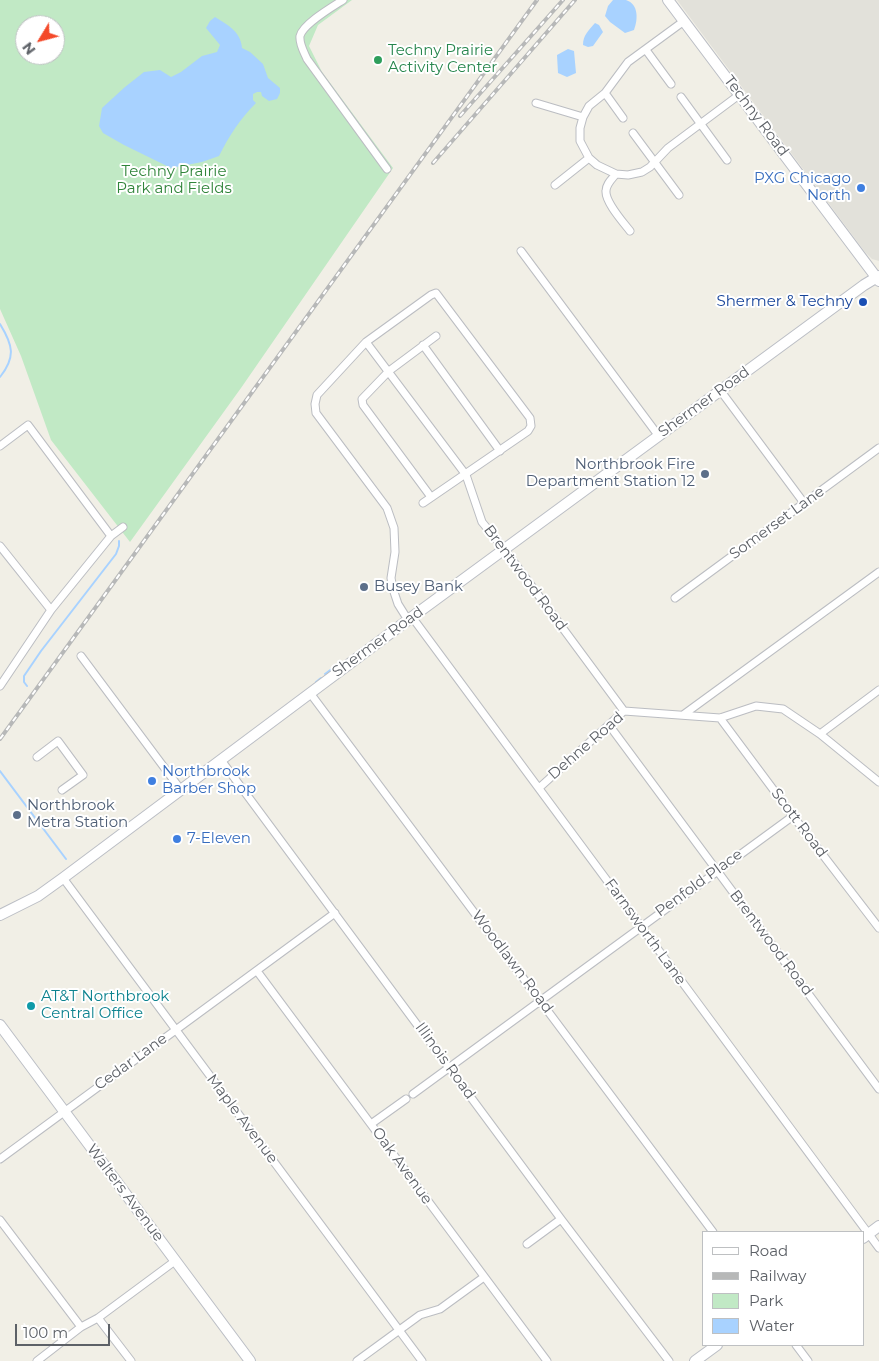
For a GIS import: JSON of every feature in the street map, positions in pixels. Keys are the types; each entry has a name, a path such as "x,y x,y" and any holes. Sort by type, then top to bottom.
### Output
{"main road":[{"name":"Techny Road","path":"668,0 878,277"},
{"name":"Shermer Road","path":"0,915 38,896 63,878 658,435 878,277"},
{"name":"Walters Avenue","path":"0,1025 250,1361"},
{"path":"866,1236 879,1226"},
{"path":"695,1361 716,1346"}],"street":[{"path":"342,0 303,30 300,40 302,49 387,169"},
{"path":"684,21 628,62 605,93 589,106 580,128 580,141 589,158 597,165 616,174 628,175 642,172 668,148 739,94"},
{"path":"646,50 671,84"},
{"path":"605,93 623,118"},
{"path":"681,97 728,160"},
{"path":"536,103 583,117"},
{"path":"633,133 679,195"},
{"path":"555,185 589,158"},
{"path":"616,174 606,190 608,200 630,232"},
{"path":"521,251 658,435"},
{"path":"366,342 436,293 530,418 531,426 528,431 423,503"},
{"path":"431,497 363,405 362,399 389,371 436,336"},
{"name":"Brentwood Road","path":"366,342 466,475 482,522 624,710"},
{"name":"Farnsworth Lane","path":"366,342 318,395 315,404 316,413 387,508 393,520 395,552 391,578 395,596 641,926 862,1231"},
{"path":"423,345 500,451"},
{"path":"720,390 804,503"},
{"path":"0,446 28,425 111,536"},
{"name":"Somerset Lane","path":"675,598 879,448"},
{"path":"0,686 51,610 111,536 123,527"},
{"path":"0,546 51,610"},
{"path":"683,715 879,572"},
{"path":"81,656 181,790"},
{"path":"820,734 879,690"},
{"name":"Woodlawn Road","path":"310,693 712,1231"},
{"name":"Dehne Road","path":"539,788 624,710 720,718 756,706 783,709 820,734 879,782"},
{"name":"Scott Road","path":"720,718 878,926"},
{"name":"Brentwood Road","path":"609,725 879,1089"},
{"path":"37,757 58,741 83,775 62,790"},
{"name":"Illinois Road","path":"222,760 561,1219 669,1361"},
{"name":"Penfold Place","path":"413,1094 540,999 793,816"},
{"name":"Maple Avenue","path":"63,878 422,1361"},
{"name":"Cedar Lane","path":"0,1159 335,912"},
{"name":"Oak Avenue","path":"257,971 547,1361"},
{"path":"371,1124 406,1099"},
{"path":"526,1244 561,1219"},
{"path":"0,1220 81,1327"},
{"name":"Farnsworth Lane","path":"866,1236 879,1248"},
{"path":"37,1361 81,1327 98,1318 175,1261"},
{"path":"357,1361 420,1315 440,1309 484,1278"},
{"path":"98,1318 131,1361"},
{"path":"797,1346 808,1361"}],"shaded area":[{"path":"677,0 879,0 879,261 872,259 865,252"}],"green space":[{"name":"Techny Prairie Park and Fields","path":"0,0 352,0 318,25 309,46 322,72 393,168 241,388 130,542 51,440 21,356 0,309"}],"water":[{"path":"613,0 626,0 633,5 637,17 634,30 625,33 605,16 608,6"},
{"path":"215,17 233,30 241,42 242,48 250,52 263,64 268,78 280,88 277,99 269,101 262,96 261,92 253,94 253,100 256,103 235,128 219,156 202,162 171,168 103,133 99,126 102,108 144,72 160,70 171,77 202,56 217,52 220,45 206,28"},
{"path":"595,23 599,25 603,32 593,46 583,45 585,35"},
{"path":"568,49 574,51 576,73 567,77 558,73 557,55"}],"waterway":[{"path":"0,324 8,338 11,351 9,363 0,377"},
{"path":"27,686 24,682 24,676 116,554 119,541"},
{"path":"325,674 333,668"},
{"path":"316,682 321,678"},
{"path":"0,771 66,859"}],"railway":[{"path":"0,739 537,0"},
{"path":"460,116 563,0"},
{"path":"433,163 575,0"}],"place":[{"name":"Techny Prairie Activity Center","path":"378,60"},
{"name":"PXG Chicago North","path":"861,188"},
{"name":"Shermer & Techny","path":"863,302"},
{"name":"Northbrook Fire Department Station 12","path":"705,474"},
{"name":"Busey Bank","path":"364,587"},
{"name":"Northbrook Barber Shop","path":"152,781"},
{"name":"Northbrook Metra Station","path":"17,815"},
{"name":"7-Eleven","path":"177,839"},
{"name":"AT&T Northbrook Central Office","path":"31,1006"}]}
